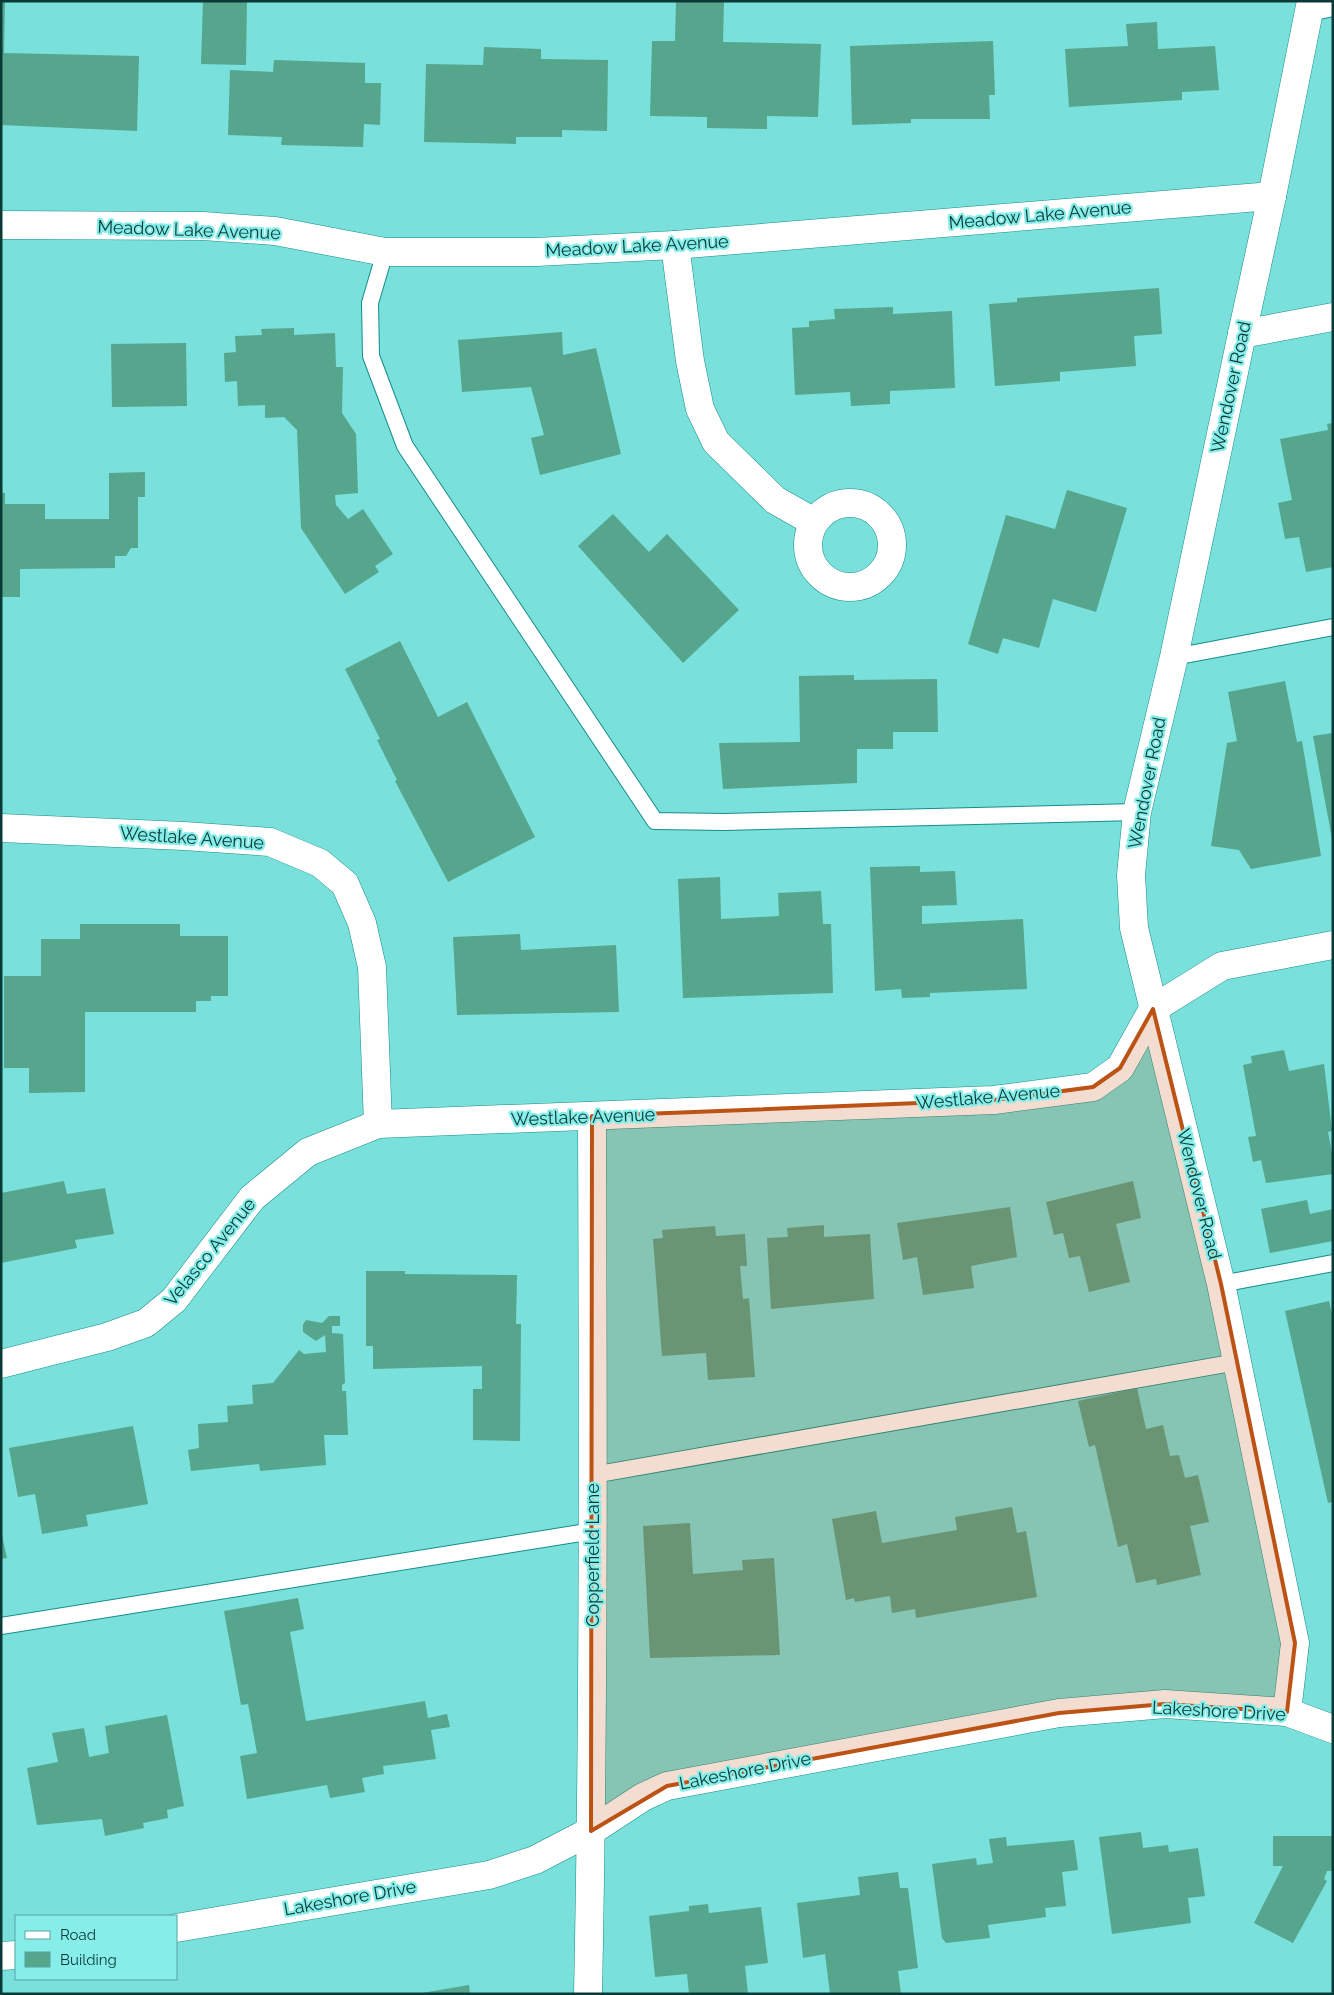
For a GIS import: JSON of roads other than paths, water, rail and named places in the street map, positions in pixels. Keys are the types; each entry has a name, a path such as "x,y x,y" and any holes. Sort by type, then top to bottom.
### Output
{"street":[{"name":"Wendover Road","path":"1287,1712 1295,1643 1221,1284 1134,928 1131,875 1138,812 1174,657 1272,196 1318,7"},
{"name":"Meadow Lake Avenue","path":"1,225 204,226 275,231 386,252 536,252 675,245 1272,196"},
{"path":"675,245 694,380 700,409 716,442 774,500 814,522"},
{"path":"1242,334 1333,317"},
{"name":"Westlake Avenue","path":"1,828 184,836 270,842 320,863 345,884 362,923 372,967 378,1124 994,1100 1093,1087 1120,1068 1153,1009 1222,966 1333,945"},
{"name":"Copperfield Lane","path":"588,1994 593,1475 592,1116"},
{"name":"Velasco Avenue","path":"1,1364 107,1337 146,1323 174,1300 252,1198 308,1152 378,1124"},
{"name":"Lakeshore Drive","path":"178,1928 489,1874 535,1860 591,1831 643,1797 667,1786 1058,1713 1165,1704 1287,1712 1333,1730"},
{"path":"1,1956 15,1954"}],"lane":[{"path":"386,252 370,303 371,356 405,446 655,821 725,822 1138,812"},
{"path":"1174,657 1333,628"},
{"path":"1221,1284 1333,1263"},
{"path":"593,1475 1237,1362"},
{"path":"1,1626 592,1531"}]}
